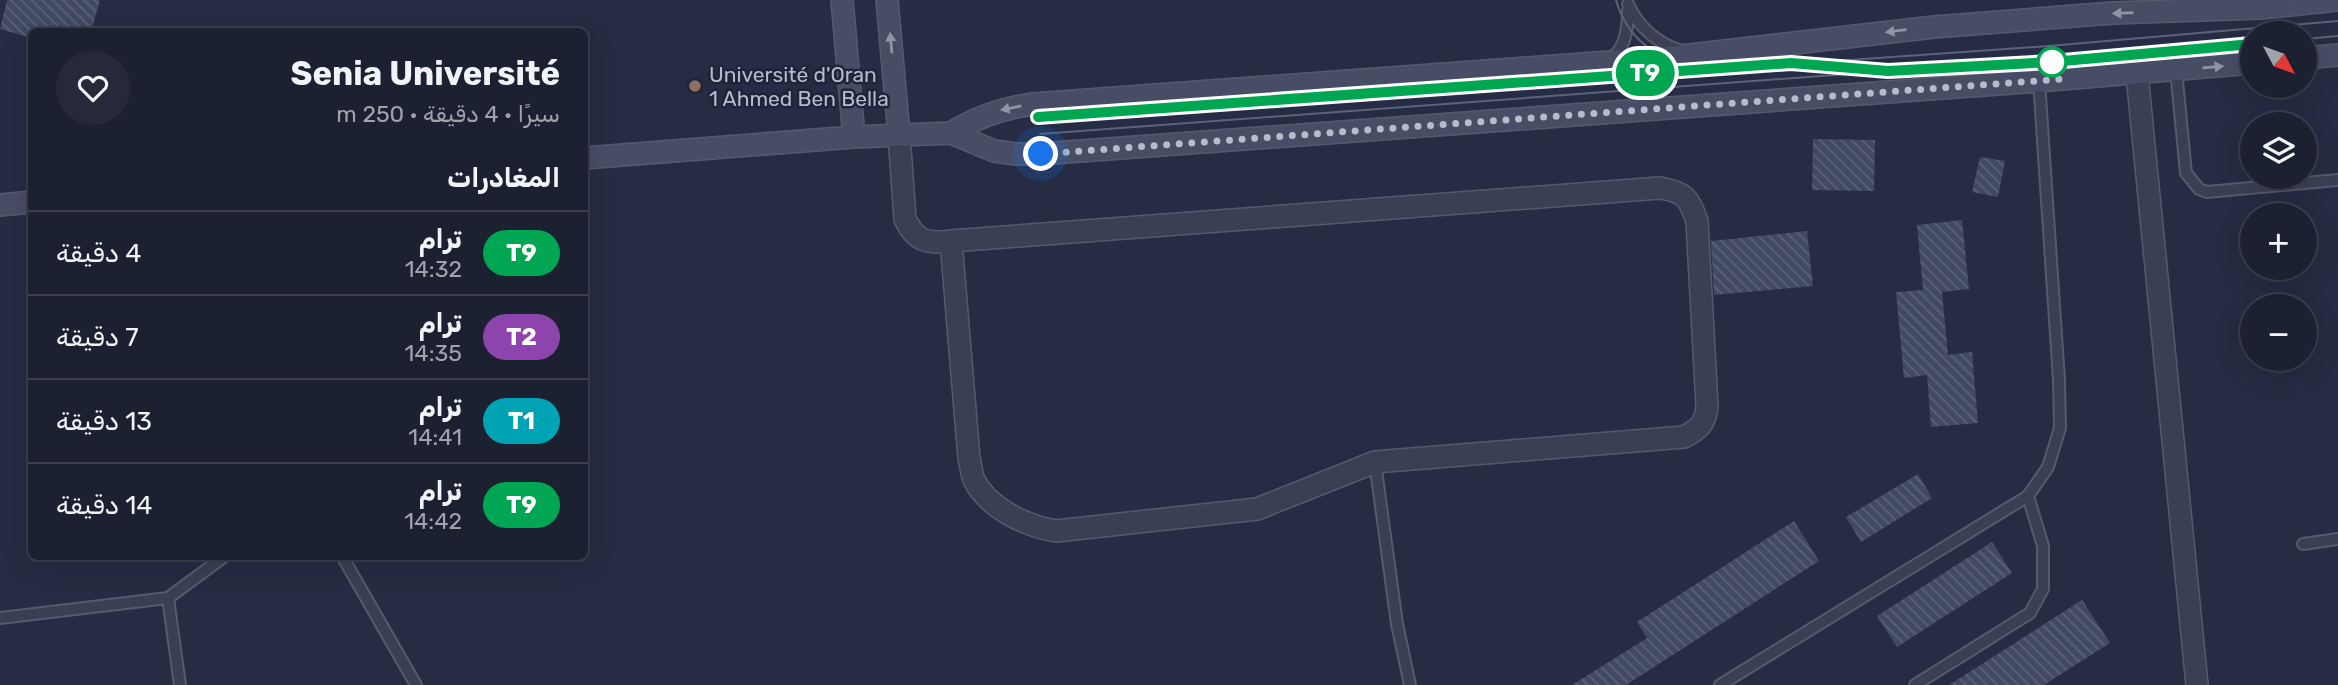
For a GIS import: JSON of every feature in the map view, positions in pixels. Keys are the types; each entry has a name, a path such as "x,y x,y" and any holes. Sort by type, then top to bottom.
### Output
{"main road":[{"path":"842,0 854,136"},
{"path":"887,0 899,134"},
{"path":"951,133 998,110 1033,104 1601,63 1934,27 2113,13 2261,8 2338,0"},
{"path":"2317,57 2338,55"},
{"path":"588,158 854,136 951,133 994,151 1041,154 2137,74 2240,64"},
{"path":"0,205 28,202"}],"street":[{"path":"2137,74 2197,685"},
{"path":"899,134 905,219 911,231 922,240 936,243 951,241 1660,188 1678,191 1691,203 1697,221 1706,419 1698,430 1684,437 1375,462 1257,509 1056,531 1037,528 999,507 985,495 974,479 951,241"}],"lane":[{"path":"1628,2 1641,27 1665,44 1693,55"},
{"path":"1601,63 1613,58 1622,45 1627,25 1628,2"},
{"path":"2176,70 2186,173 2199,189 2207,192 2338,180"},
{"path":"1720,685 2028,496 2048,467 2060,428 2059,380 2039,81"},
{"path":"1375,462 1397,624 1410,685"},
{"path":"1916,685 2030,613 2043,589 2043,546 2028,496"},
{"path":"2304,544 2338,539"},
{"path":"0,618 168,598 220,560"},
{"path":"344,560 416,685"},
{"path":"168,598 180,685"}],"building":[{"path":"7,0 100,0 92,28 28,28 28,37 0,29"},
{"path":"1813,139 1875,140 1874,191 1812,190"},
{"path":"1980,157 2005,161 1998,197 1972,192"},
{"path":"1962,220 1969,289 1942,292 1948,355 1972,352 1978,423 1931,427 1927,375 1904,378 1896,292 1923,290 1917,225"},
{"path":"1807,231 1813,286 1714,295 1711,241"},
{"path":"1918,474 1932,498 1861,542 1846,517"},
{"path":"1794,521 1819,561 1626,685 1572,685 1647,638 1637,622"},
{"path":"1992,542 2012,573 1897,647 1877,616"},
{"path":"2082,600 2110,643 2044,685 1949,685"}],"tram line":[{"path":"1616,0 1627,24 1643,44 1664,57 1689,66"},
{"path":"1038,117 2049,46 2338,21"},
{"path":"2317,38 2338,36"},
{"path":"1040,134 1888,71 2052,62 2240,45"},
{"name":"T9","path":"1038,117 1791,63 1850,70 1888,71 2052,62 2240,45"}],"place":[{"name":"Université d'Oran 1 Ahmed Ben Bella","path":"695,86"}],"route":[{"path":"1041,154 2063,79 2052,62"}]}
